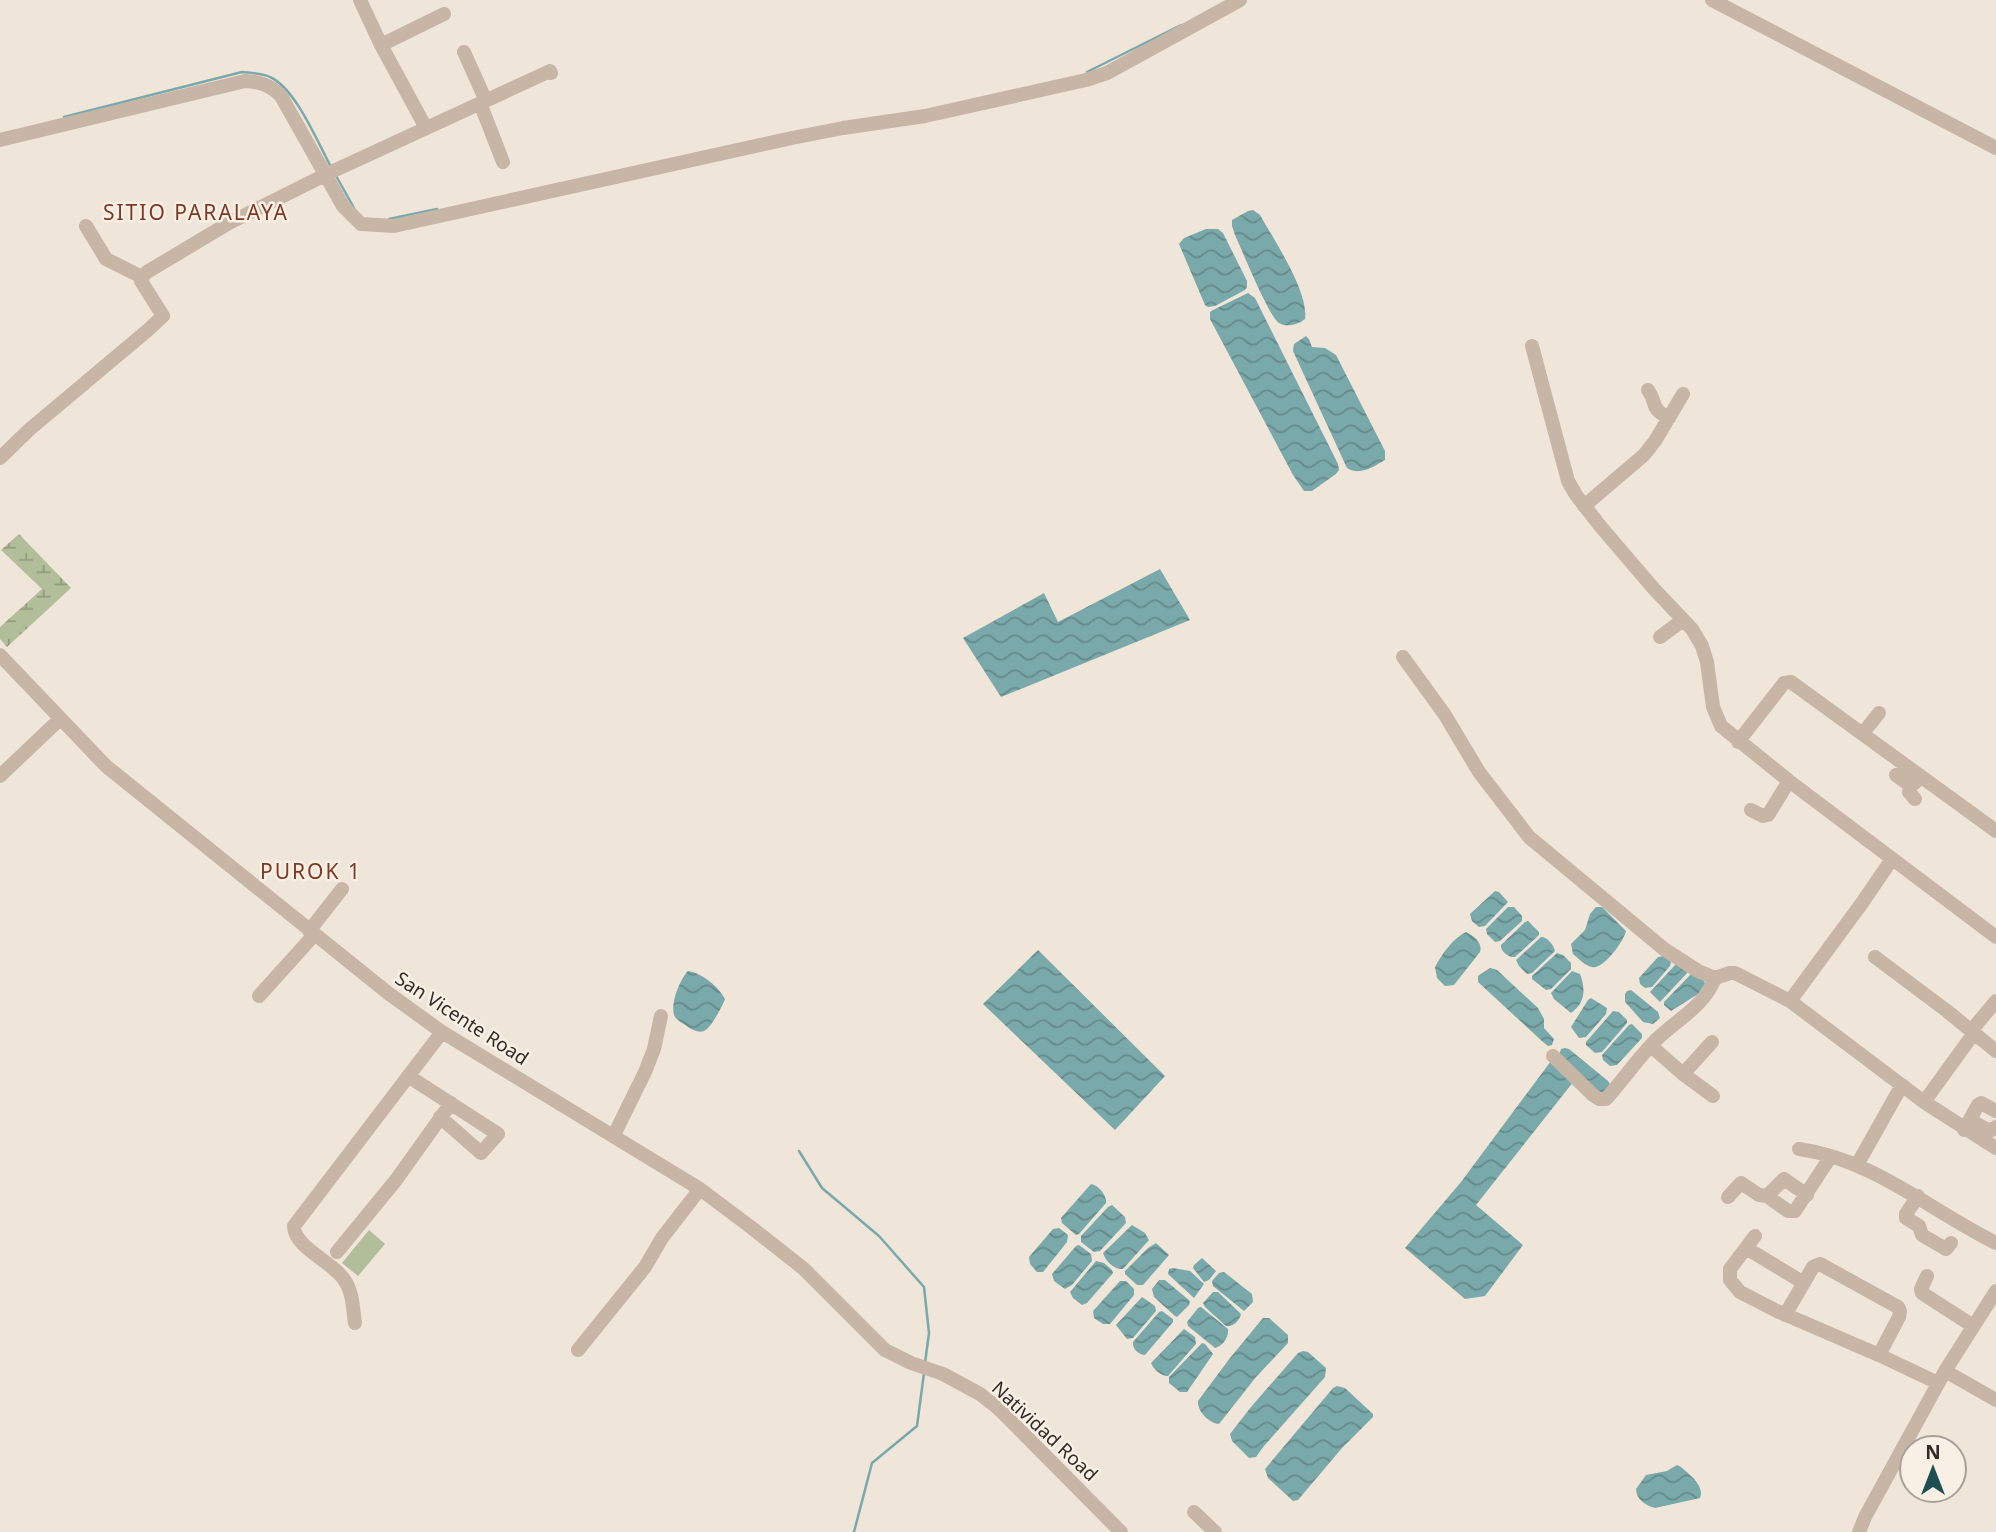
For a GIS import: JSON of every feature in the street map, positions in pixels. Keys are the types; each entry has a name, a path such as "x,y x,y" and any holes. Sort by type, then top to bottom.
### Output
{"street":[{"path":"360,0 426,128"},
{"path":"0,140 245,81 261,82 281,96 343,206 361,224 394,226 792,138 925,116 1076,83 1107,73 1240,0"},
{"path":"1712,0 1994,142"},
{"path":"381,45 444,14"},
{"path":"464,52 503,162"},
{"path":"142,277 175,254 229,223 426,128 550,71 551,73"},
{"path":"86,226 106,259 142,277"},
{"path":"0,458 30,429 163,316 141,281 142,277"},
{"path":"1532,346 1568,481 1584,506 1654,589 1692,629 1707,662 1715,716 1721,726 1789,781 1996,937"},
{"path":"1648,390 1654,408 1669,418"},
{"path":"1584,506 1644,456 1683,394"},
{"path":"1660,637 1683,620"},
{"name":"San Vicente Road","path":"0,655 106,766 388,993 442,1032 700,1189 804,1269 885,1350 933,1371"},
{"path":"1403,657 1445,715 1479,772 1529,837 1545,852 1586,882 1664,948 1698,971 1715,978 1730,972 1735,973 1790,1001 1924,1102 1967,1125 1996,1148"},
{"path":"1738,741 1786,681 1791,682 1863,733 1916,787"},
{"path":"1863,733 1879,713"},
{"path":"0,776 60,719"},
{"path":"1896,775 1996,831"},
{"path":"1751,810 1763,816 1768,815 1789,781"},
{"path":"1790,1001 1892,859"},
{"path":"259,996 312,933 342,889"},
{"path":"1875,957 1996,1051"},
{"path":"1553,1056 1577,1082 1599,1099 1606,1099 1651,1046 1701,1002 1715,978"},
{"path":"1924,1102 1996,1001"},
{"path":"614,1135 645,1072 654,1049 661,1016"},
{"path":"355,1323 346,1281 300,1241 294,1226 442,1032"},
{"path":"1683,1074 1713,1042"},
{"path":"1651,1046 1713,1096"},
{"path":"408,1076 498,1134 481,1153 440,1117"},
{"path":"1857,1165 1902,1085"},
{"path":"337,1252 396,1180 452,1103"},
{"path":"1967,1125 1981,1103 1996,1111"},
{"path":"1967,1125 1992,1130 1996,1127"},
{"path":"1800,1149 1857,1165 1918,1196 1996,1243"},
{"path":"1728,1197 1741,1183 1759,1195 1768,1196 1791,1212 1795,1211 1831,1156"},
{"path":"1768,1196 1784,1179 1807,1195"},
{"path":"578,1350 645,1267 662,1238 700,1189"},
{"path":"1918,1196 1906,1218 1919,1226 1922,1235 1941,1248 1945,1249 1951,1244"},
{"path":"1755,1236 1730,1269 1730,1280 1744,1295 1879,1355 1996,1399"},
{"path":"1746,1248 1804,1283"},
{"path":"1785,1315 1813,1267 1820,1264 1898,1307 1899,1317 1879,1355"},
{"path":"1927,1276 1922,1293 1973,1326"},
{"path":"1859,1532 1941,1377 1996,1291"},
{"name":"Natividad Road","path":"933,1371 980,1395 999,1409 1121,1532"},
{"path":"1194,1512 1215,1532"}],"green space":[{"path":"19,534 71,588 7,647 0,639 0,627 42,589 1,550"},
{"path":"369,1230 385,1244 358,1276 342,1263"}],"water":[{"path":"1253,210 1260,215 1302,295 1305,319 1296,324 1282,324 1275,318 1235,235 1232,220"},
{"path":"1206,229 1218,229 1223,233 1247,281 1245,290 1208,307 1179,244 1184,238"},
{"path":"1248,293 1255,298 1338,464 1339,470 1336,474 1312,491 1304,491 1293,475 1210,319 1210,312"},
{"path":"1306,336 1312,347 1325,348 1336,355 1385,451 1385,460 1371,468 1357,471 1347,468 1293,351 1294,344"},
{"path":"1160,569 1190,620 1001,697 963,638 1044,593 1058,622"},
{"path":"1495,891 1508,902 1485,926 1479,927 1472,921 1470,914"},
{"path":"1508,907 1514,907 1522,916 1522,921 1500,941 1495,942 1486,929"},
{"path":"1596,907 1602,907 1626,931 1607,960 1597,967 1592,967 1573,954 1571,944 1585,930 1590,914"},
{"path":"1528,921 1539,935 1515,957 1508,955 1501,945"},
{"path":"1466,932 1479,943 1480,952 1454,985 1445,986 1437,978 1435,967 1448,947"},
{"path":"1541,937 1550,942 1555,951 1532,973 1527,974 1516,960"},
{"path":"1038,950 1165,1076 1115,1130 983,1004"},
{"path":"1557,953 1571,963 1571,969 1551,989 1546,990 1532,979 1532,976"},
{"path":"1664,956 1671,962 1670,966 1652,987 1645,988 1640,984 1639,978 1658,957"},
{"path":"1676,964 1689,971 1660,1002 1650,992"},
{"path":"1490,968 1497,970 1538,1008 1544,1019 1544,1028 1554,1039 1552,1045 1548,1046 1543,1042 1478,982 1478,976"},
{"path":"688,971 709,981 725,999 713,1022 704,1031 688,1027 675,1017 673,1006 676,993"},
{"path":"1572,971 1580,974 1583,991 1582,1000 1571,1013 1554,999 1551,993"},
{"path":"1692,973 1704,980 1705,984 1698,994 1671,1011 1664,1002"},
{"path":"1631,990 1658,1012 1660,1018 1653,1024 1643,1022 1625,1002 1625,994"},
{"path":"1591,998 1607,1008 1606,1014 1586,1037 1579,1038 1571,1027"},
{"path":"1613,1011 1619,1012 1627,1023 1602,1052 1595,1053 1586,1042"},
{"path":"1632,1024 1642,1034 1642,1038 1617,1065 1610,1066 1603,1060 1602,1055"},
{"path":"1565,1048 1608,1081 1610,1084 1605,1093 1600,1093 1559,1055 1561,1049"},
{"path":"1551,1061 1574,1081 1476,1205 1523,1245 1485,1296 1465,1299 1405,1248 1461,1182"},
{"path":"1091,1184 1102,1191 1106,1203 1076,1235 1062,1223 1061,1218"},
{"path":"1112,1205 1125,1217 1126,1223 1100,1251 1094,1252 1081,1242 1081,1236"},
{"path":"1132,1225 1145,1233 1149,1240 1123,1269 1117,1268 1108,1262 1103,1253"},
{"path":"1059,1228 1068,1235 1067,1242 1043,1272 1037,1272 1030,1264 1029,1257 1053,1229"},
{"path":"1156,1243 1169,1255 1143,1285 1137,1285 1125,1271"},
{"path":"1079,1245 1091,1254 1092,1261 1072,1285 1065,1289 1054,1281 1052,1274"},
{"path":"1202,1258 1216,1271 1204,1282 1193,1268"},
{"path":"1096,1261 1104,1263 1113,1273 1087,1303 1082,1305 1070,1292"},
{"path":"1169,1269 1190,1271 1204,1284 1194,1298 1168,1274"},
{"path":"1224,1272 1252,1294 1253,1302 1244,1311 1213,1286 1212,1281 1219,1273"},
{"path":"1159,1280 1165,1280 1190,1301 1177,1317 1154,1297 1152,1289"},
{"path":"1120,1281 1126,1281 1134,1289 1134,1295 1110,1324 1103,1324 1094,1318 1093,1311"},
{"path":"1213,1292 1218,1292 1240,1313 1240,1318 1233,1325 1226,1326 1205,1307 1203,1303"},
{"path":"1142,1297 1155,1306 1156,1311 1133,1338 1127,1339 1116,1325"},
{"path":"1201,1307 1228,1329 1226,1338 1218,1347 1215,1348 1188,1326 1187,1322"},
{"path":"1162,1311 1173,1319 1173,1322 1145,1355 1140,1354 1133,1342"},
{"path":"1263,1318 1269,1318 1288,1335 1288,1343 1256,1377 1219,1424 1211,1421 1204,1416 1198,1401"},
{"path":"1184,1329 1195,1337 1196,1344 1168,1376 1163,1375 1155,1370 1151,1363"},
{"path":"1202,1343 1213,1354 1187,1392 1180,1392 1169,1383 1169,1377"},
{"path":"1308,1352 1326,1368 1325,1377 1256,1457 1249,1458 1232,1441 1230,1434 1298,1353"},
{"path":"1337,1386 1345,1388 1373,1417 1342,1448 1298,1500 1293,1501 1268,1478 1265,1469"},
{"path":"1677,1465 1699,1485 1700,1498 1655,1508 1642,1502 1636,1489 1646,1475 1667,1471"}],"waterway":[{"path":"1087,72 1181,25"},
{"path":"64,117 242,72 260,74 280,83 289,92 331,167"},
{"path":"335,174 354,208"},
{"path":"389,219 437,209"},
{"path":"799,1151 822,1188 879,1236 924,1287 929,1333 925,1363"},
{"path":"854,1532 872,1463 917,1426 924,1373"}],"district":[{"name":"SITIO PARALAYA","path":"196,212"},
{"name":"PUROK 1","path":"311,871"}]}
